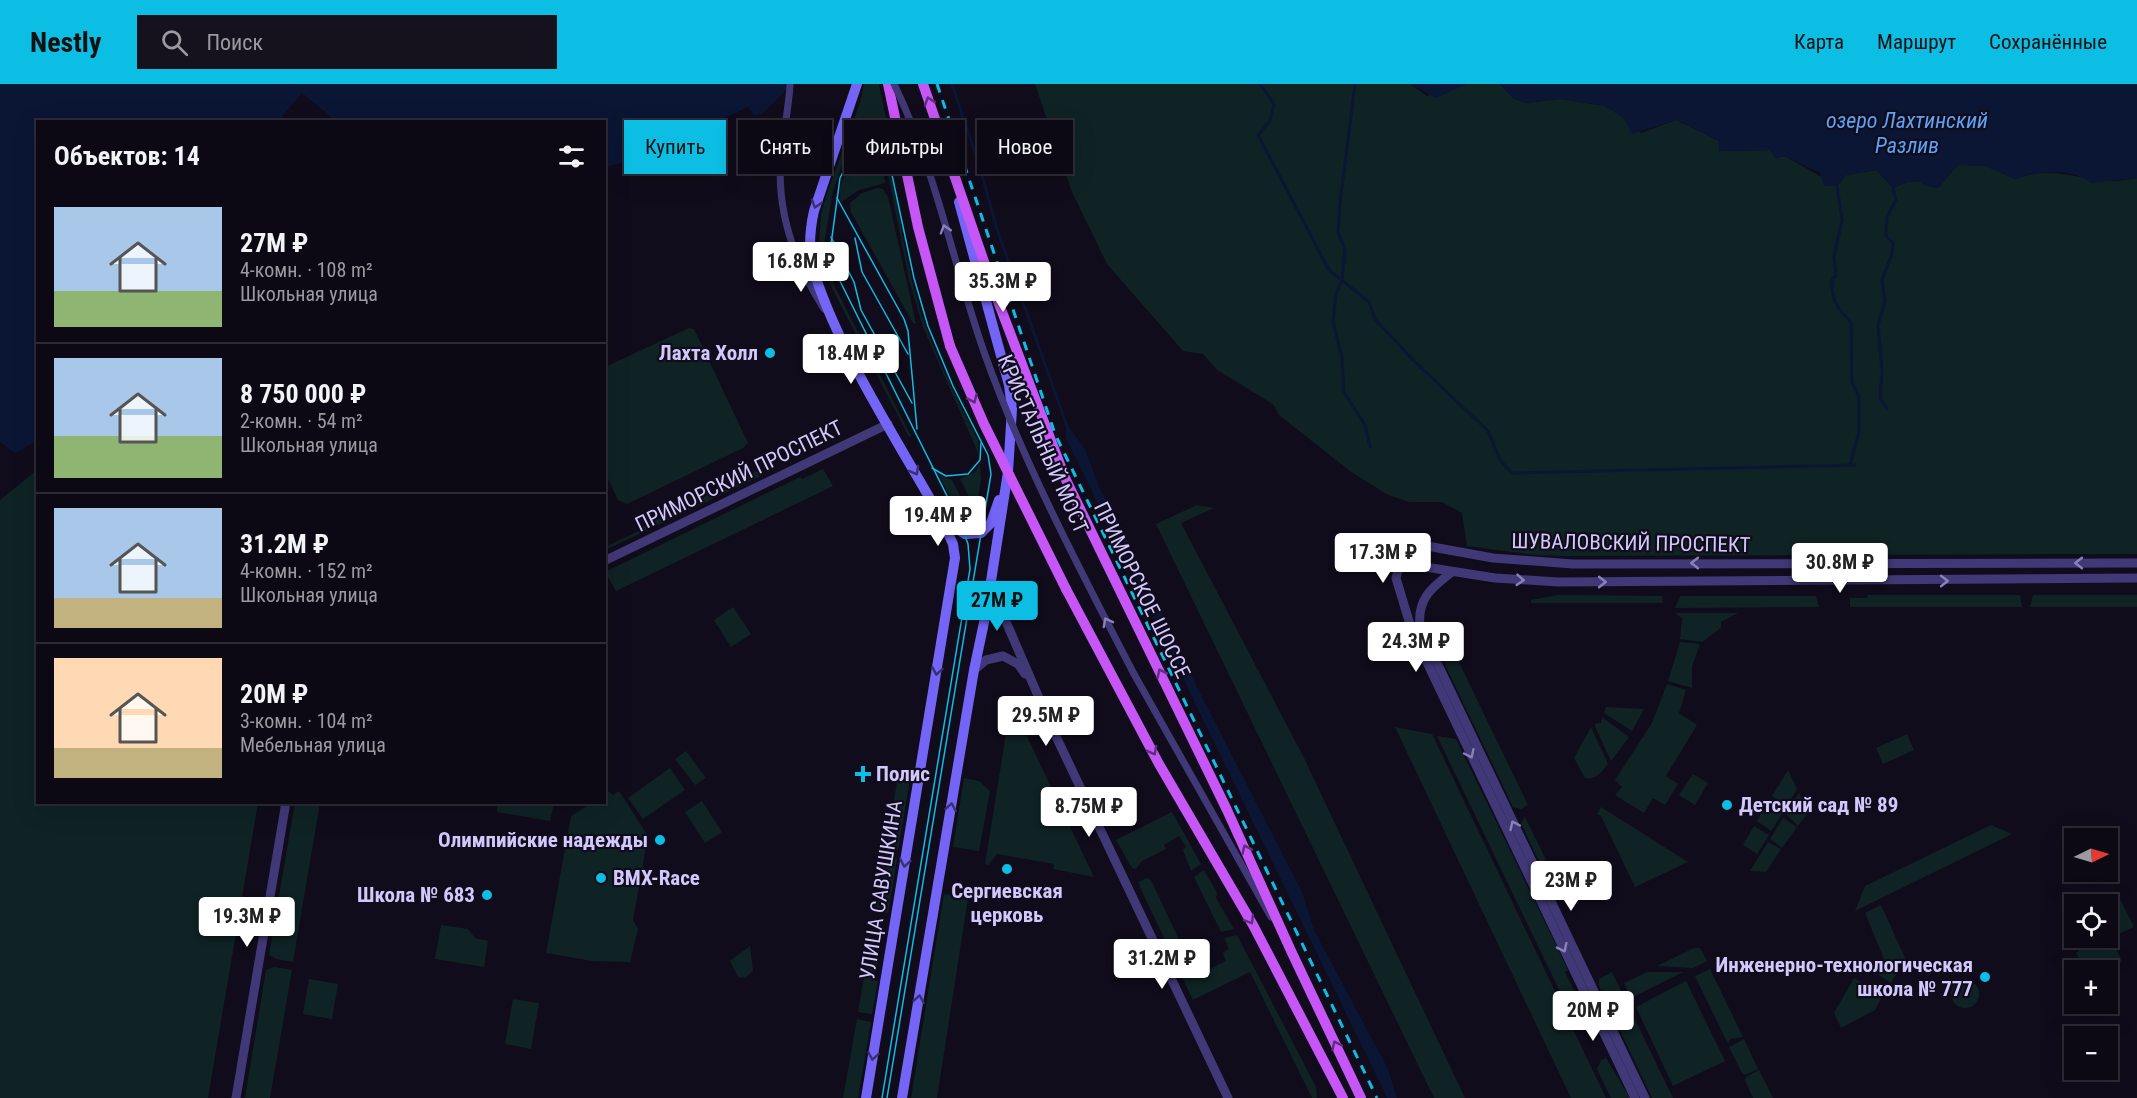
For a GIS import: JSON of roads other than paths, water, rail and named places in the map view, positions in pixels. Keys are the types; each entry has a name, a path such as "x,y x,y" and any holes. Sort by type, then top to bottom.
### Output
{"main road":[{"name":"УЛИЦА САВУШКИНА","path":"857,84 810,227 815,274 839,333 941,518 953,544 954,572 866,1098"},
{"path":"888,84 918,227 950,346 984,424 1066,589 1160,764 1253,925 1342,1098"},
{"name":"ПРИМОРСКОЕ ШОССЕ","path":"923,84 936,120"},
{"path":"902,1098 974,670 991,587 1012,441 1009,385 973,259 953,174"},
{"name":"ПРИМОРСКОЕ ШОССЕ","path":"954,174 1001,310 1066,480 1227,810 1361,1098"},
{"path":"941,518 965,534 976,534 986,530 1008,472"}],"street":[{"path":"790,84 780,177 789,239 819,302 839,333"},
{"name":"КРИСТАЛЬНЫЙ МОСТ","path":"894,84 916,131 961,285 1006,412 1134,674 1169,740 1292,953"},
{"name":"ПРИМОРСКИЙ ПРОСПЕКТ","path":"606,560 888,423"},
{"name":"ШУВАЛОВСКИЙ ПРОСПЕКТ","path":"2137,562 1573,564 1493,558 1427,546 1414,549 1402,556 1398,566 1419,566 1452,573 1558,582 2137,578"},
{"path":"1398,566 1398,589 1412,631 1635,1098"},
{"path":"1452,573 1428,591 1420,605 1420,627 1646,1098"},
{"path":"991,587 1034,688 1228,1098"},
{"path":"974,670 986,660 1003,656 1018,664 1034,688"},
{"path":"236,1098 286,804"}],"water":[{"path":"0,84 792,84 762,114 754,115 748,107 720,120 624,120 624,162 606,167 606,120 335,120 302,93 279,120 36,120 36,442 15,453 0,442"},
{"path":"1410,84 1467,84 1436,98"},
{"name":"озеро Лахтинский Разлив","path":"1500,84 2137,84 2137,178 2091,183 2074,174 2054,172 2015,179 1986,166 1958,165 1938,188 1919,181 1907,182 1893,188 1876,170 1846,175 1837,186 1824,186 1820,173 1785,156 1776,158 1770,150 1719,151 1719,141 1676,120 1632,134 1623,117 1605,106 1560,99 1526,103 1513,98"},
{"path":"1069,427 1085,449 1099,487 1119,522 1199,691 1302,892 1314,930 1388,1069 1397,1098 1387,1098 1066,438 1066,429"}],"waterway":[{"path":"952,84 980,168 997,229 1068,429"},
{"path":"1260,84 1274,104 1270,121 1258,135 1329,270 1369,302 1375,319 1413,360 1488,431 1500,460 1512,473 1855,465"},
{"path":"1355,84 1338,232 1345,249 1342,280 1336,294 1333,322 1342,357 1344,392 1365,425 1370,447"},
{"path":"1837,186 1842,220 1834,257 1836,276 1832,279 1832,292 1838,307 1851,322 1852,382 1859,397 1859,432 1850,465"},
{"path":"1887,408 1880,399 1882,371 1878,325 1885,301 1882,280 1892,254 1893,243 1886,236 1887,217 1896,200 1893,188"}],"tram line":[{"path":"882,1098 970,569 968,544 960,522 829,259 840,178 845,168 859,159 869,158 884,164 892,175 914,278 928,326 953,386 988,455 991,474 887,1098"},
{"path":"837,198 904,319 908,331 917,429"},
{"path":"831,237 854,282 861,310 912,403"},
{"path":"855,238 862,272 908,354"},
{"path":"932,468 946,476 968,474 980,460 981,443"}],"railway":[{"path":"937,84 1055,434 1377,1098"}],"place":[{"name":"Лахта Холл","path":"770,353"},
{"name":"Полис","path":"863,774"},
{"name":"Детский сад № 89","path":"1727,805"},
{"name":"Олимпийские надежды","path":"660,840"},
{"name":"Сергиевская церковь","path":"1007,869"},
{"name":"BMX-Race","path":"601,878"},
{"name":"Школа № 683","path":"487,895"},
{"name":"Инженерно-технологическая школа № 777","path":"1985,977"}]}
